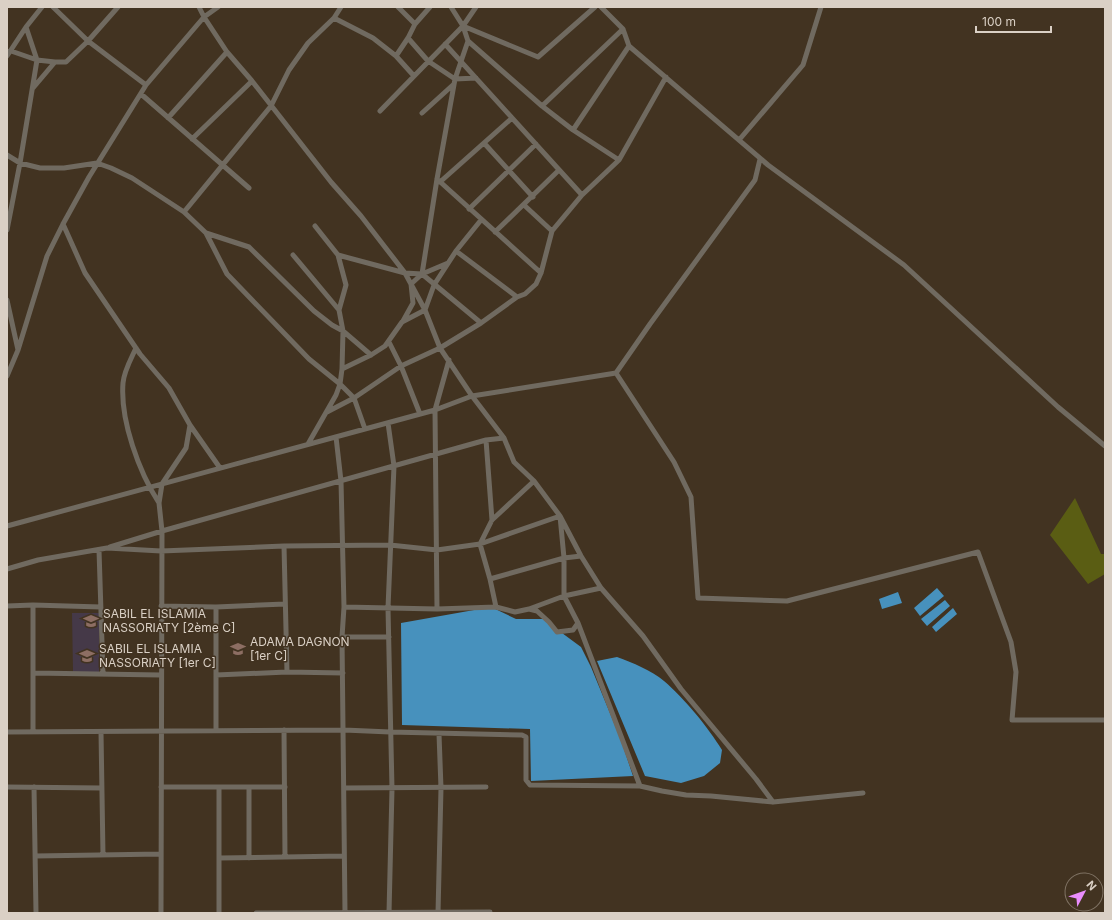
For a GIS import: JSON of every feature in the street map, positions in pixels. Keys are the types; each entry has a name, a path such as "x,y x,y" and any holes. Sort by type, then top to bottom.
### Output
{"street":[{"path":"7,56 26,27 42,7"},
{"path":"53,7 88,41 146,85"},
{"path":"9,51 37,60 66,62 88,41 118,7"},
{"path":"199,7 227,52 252,81 330,182 361,216 405,273 425,310 440,348 472,396 504,438 514,462 534,482 560,516 581,556 601,588 643,636 681,689 756,779 773,802"},
{"path":"7,376 18,350 47,256 97,163 146,85 204,17 218,7"},
{"path":"184,212 271,106 292,64 308,43 334,18 341,7"},
{"path":"398,7 415,24"},
{"path":"396,56 415,24 430,7"},
{"path":"451,7 463,26 468,41 542,106 573,130 619,160"},
{"path":"380,111 463,26 476,7"},
{"path":"463,26 538,57 595,7"},
{"path":"601,7 623,29 629,46 760,159 904,265 1058,407 1104,446"},
{"path":"739,140 803,65 822,7"},
{"path":"334,18 373,38 396,56 414,76"},
{"path":"7,230 37,60 26,27"},
{"path":"542,106 623,29"},
{"path":"408,38 428,61 455,82"},
{"path":"422,274 455,82 460,61 468,41"},
{"path":"445,44 582,195"},
{"path":"573,130 629,46"},
{"path":"168,118 227,52"},
{"path":"32,89 55,62"},
{"path":"327,412 354,398 401,366 440,348 481,323 517,297 524,294 536,284 541,273 552,231 582,195 619,160 666,77"},
{"path":"422,113 455,82 476,78"},
{"path":"192,138 252,81"},
{"path":"141,94 249,188"},
{"path":"438,181 512,118"},
{"path":"484,143 533,197"},
{"path":"470,208 536,144"},
{"path":"7,155 20,163 40,168 64,168 97,163 132,178 184,212 206,233 227,274 309,359 340,384 354,398 365,429"},
{"path":"7,526 435,410 472,396 616,373 755,180 760,159"},
{"path":"495,232 533,197 559,170"},
{"path":"438,181 541,273"},
{"path":"524,204 552,231"},
{"path":"402,322 425,310 434,285 456,251 481,220"},
{"path":"63,224 85,273 140,354 169,388 190,425 220,468"},
{"path":"308,444 327,412 340,384 343,331 339,310 346,285 338,255 316,226"},
{"path":"206,233 249,247 314,311 332,325 343,331 372,355"},
{"path":"456,251 517,297"},
{"path":"294,255 339,310"},
{"path":"338,255 405,273 422,274 481,323"},
{"path":"411,284 422,274 450,262"},
{"path":"342,369 372,355 389,342 413,303 411,284"},
{"path":"7,300 18,350"},
{"path":"389,342 401,366 420,414"},
{"path":"136,348 123,382 124,403 131,441 149,487 159,503"},
{"path":"437,609 435,410 449,360"},
{"path":"616,373 674,462 692,497 698,598 787,601 978,552 1011,642 1016,672 1012,720 1105,720"},
{"path":"388,423 394,466 388,608 392,788 389,913"},
{"path":"161,913 162,531 159,503 162,484 186,448 190,425"},
{"path":"336,437 341,481 344,608 342,637 345,913"},
{"path":"7,569 38,560 107,548 162,531 486,440 504,438"},
{"path":"486,440 492,520"},
{"path":"496,606 480,544 492,520 534,482"},
{"path":"107,548 161,551 284,546 390,545 437,550 480,544 560,516"},
{"path":"560,516 564,558 564,596 578,623 640,786"},
{"path":"284,546 287,672"},
{"path":"99,550 103,674"},
{"path":"490,579 564,558 581,556"},
{"path":"344,608 437,609 496,606 515,612 529,609 564,596 601,588"},
{"path":"161,606 216,607 285,604"},
{"path":"7,606 33,605 101,607"},
{"path":"33,605 33,732"},
{"path":"216,607 216,730"},
{"path":"529,609 537,612 558,632 573,630 578,623"},
{"path":"342,637 389,637"},
{"path":"216,675 287,672 343,673"},
{"path":"33,673 161,675"},
{"path":"284,730 285,857"},
{"path":"7,732 344,730 439,734 522,735 526,737 526,780 530,785 640,786 686,795 773,802 863,793"},
{"path":"102,732 103,855"},
{"path":"438,913 441,788 439,734"},
{"path":"7,787 102,788"},
{"path":"34,787 36,913"},
{"path":"161,787 285,787"},
{"path":"219,787 219,913"},
{"path":"248,858 249,787"},
{"path":"344,788 486,788"},
{"path":"35,856 161,854"},
{"path":"219,858 344,856"},
{"path":"256,913 490,912"}],"shaded area":[{"path":"1075,498 1101,554 1105,554 1105,574 1088,584 1050,535"},
{"path":"72,613 99,613 99,672 73,672"}],"water":[{"path":"937,588 944,596 920,616 914,608"},
{"path":"898,592 902,603 882,609 879,599"},
{"path":"945,600 950,606 927,626 921,619"},
{"path":"491,607 516,619 543,619 581,647 591,667 621,740 633,776 531,781 530,729 402,725 401,623"},
{"path":"953,608 957,614 936,632 932,627"},
{"path":"617,657 653,673 680,696 703,723 722,750 720,763 704,776 681,783 645,776 597,661"}],"place":[{"name":"SABIL EL ISLAMIA NASSORIATY [2ème C]","path":"91,621"},
{"name":"ADAMA DAGNON [1er C]","path":"238,649"},
{"name":"SABIL EL ISLAMIA NASSORIATY [1er C]","path":"87,656"}]}
